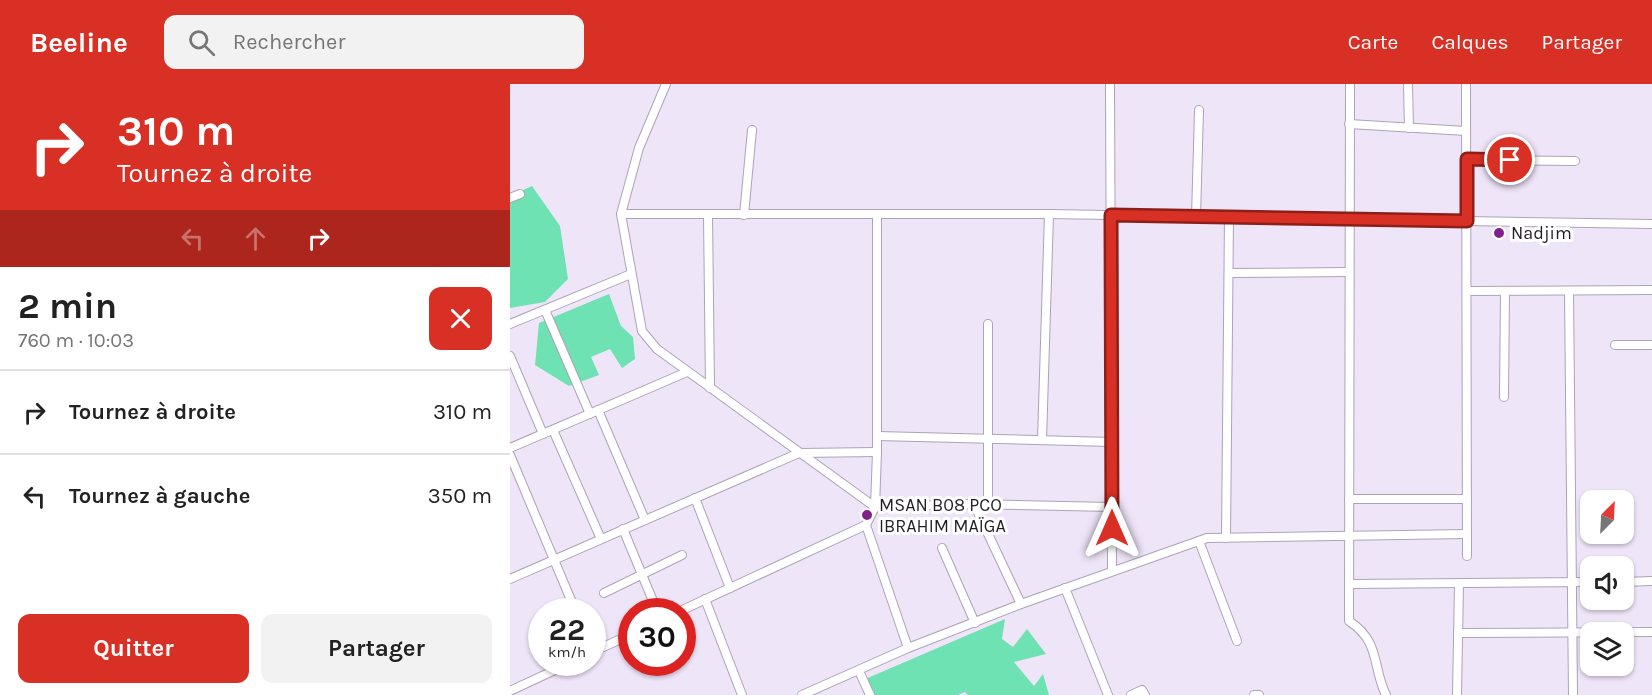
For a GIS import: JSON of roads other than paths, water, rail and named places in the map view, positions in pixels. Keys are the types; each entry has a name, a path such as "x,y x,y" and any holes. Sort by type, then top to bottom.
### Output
{"street":[{"path":"666,84 639,148 626,187 621,214 642,331 657,349 875,507 974,504 1112,507"},
{"path":"1110,84 1112,571"},
{"path":"1350,84 1349,621 1358,627 1368,641 1378,661 1386,695"},
{"path":"1408,84 1409,128"},
{"path":"1466,84 1467,556"},
{"path":"1196,216 1199,110"},
{"path":"1349,124 1466,131"},
{"path":"744,215 752,130"},
{"path":"1467,159 1575,161"},
{"path":"510,198 520,194"},
{"path":"621,214 877,216 1049,214 1652,224"},
{"path":"708,214 710,388"},
{"path":"1042,440 1049,214"},
{"path":"696,603 866,525 875,507 877,216"},
{"path":"1226,538 1229,217"},
{"path":"1229,273 1348,272"},
{"path":"510,324 631,274"},
{"path":"1467,291 1652,290"},
{"path":"1504,397 1505,291"},
{"path":"1569,291 1573,695"},
{"path":"544,310 590,414"},
{"path":"988,324 988,505"},
{"path":"1615,345 1652,345"},
{"path":"510,356 543,434"},
{"path":"510,448 687,372"},
{"path":"598,410 645,520"},
{"path":"553,430 601,539"},
{"path":"877,436 1112,442"},
{"path":"510,579 799,453 877,452"},
{"path":"510,455 556,558 571,598"},
{"path":"695,498 730,588"},
{"path":"1349,499 1467,500"},
{"path":"974,504 1021,604"},
{"path":"866,525 908,648"},
{"path":"623,530 651,598"},
{"path":"802,695 908,648 1021,604 1199,541 1226,538 1467,534"},
{"path":"1199,541 1237,641"},
{"path":"942,548 975,623"},
{"path":"604,593 682,555"},
{"path":"1349,584 1580,582"},
{"path":"1634,582 1652,582"},
{"path":"1457,695 1459,583"},
{"path":"1065,588 1108,695"},
{"path":"705,599 742,695"},
{"path":"1458,633 1652,632"},
{"path":"859,671 870,695"},
{"path":"510,691 542,676"},
{"path":"1131,695 1142,690 1144,695"},
{"path":"1254,695 1259,695"}],"place":[{"name":"Nadjim","path":"1499,233"},
{"name":"MSAN B08 PCO IBRAHIM MAÏGA","path":"867,515"}]}
